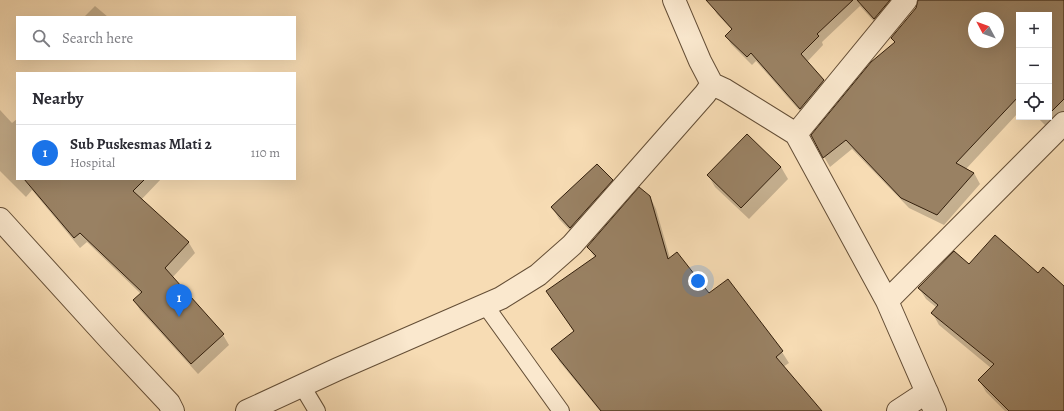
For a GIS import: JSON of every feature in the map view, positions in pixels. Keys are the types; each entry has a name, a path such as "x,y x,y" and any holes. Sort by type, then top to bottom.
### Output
{"street":[{"path":"674,0 700,61 712,84 726,90 796,134 887,301 931,401 898,411"},
{"path":"796,134 906,0"},
{"path":"247,411 485,306 538,275 572,245 712,84"},
{"path":"887,301 1064,123"},
{"path":"0,219 169,403 173,411"}],"lane":[{"path":"485,306 560,411"},
{"path":"302,386 317,411"}],"building":[{"path":"706,0 853,0 817,34 819,36 801,54 824,80 800,109 751,53 747,57 725,36 732,29"},
{"path":"857,0 890,0 874,19"},
{"path":"918,0 1064,0 1064,99 1052,111 1052,12 1016,12 1016,99 956,163 974,173 937,215 901,198 846,140 823,158 811,135 871,62 895,42 891,38 916,8"},
{"path":"747,134 781,167 741,208 707,175"},
{"path":"597,164 613,180 570,228 551,207"},
{"path":"25,180 144,180 133,191 189,242 165,268 224,334 191,364 133,300 142,292 80,233 74,238"},
{"path":"639,187 650,196 668,259 677,252 709,293 728,279 783,351 776,357 822,411 601,411 551,349 574,331 546,291 596,256 587,247"},
{"path":"995,235 1038,273 1043,267 1064,286 1064,411 1009,411 978,380 994,364 931,313 938,305 918,288 954,251 969,264"}],"place":[{"name":"Sub Puskesmas Mlati 2","path":"179,317"}]}
